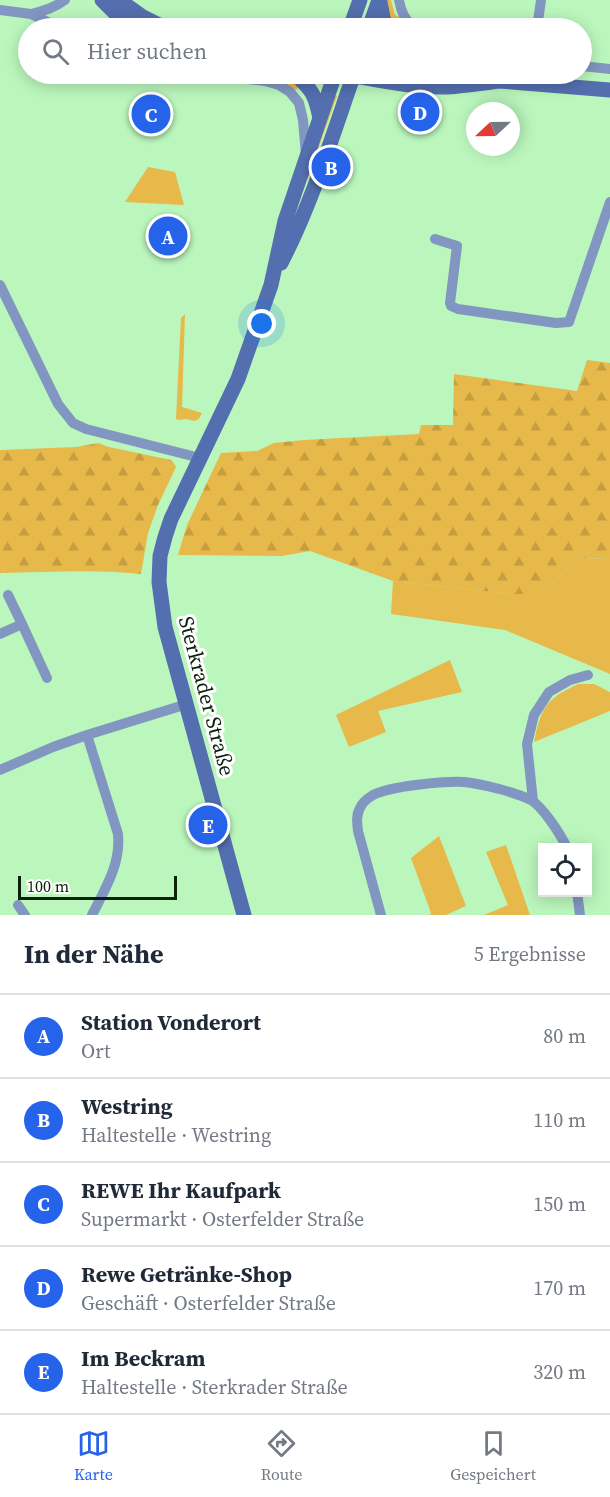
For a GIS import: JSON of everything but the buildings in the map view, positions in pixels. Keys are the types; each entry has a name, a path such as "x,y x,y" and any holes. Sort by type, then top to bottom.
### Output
{"main road":[{"path":"102,0 124,18"},
{"path":"119,0 145,18"},
{"path":"354,18 360,0"},
{"path":"373,18 379,0"},
{"path":"379,0 383,18"},
{"path":"306,84 316,101 320,118"},
{"path":"270,285 285,221 332,84"},
{"path":"270,285 294,240 324,161 348,84"},
{"path":"400,84 440,87 470,84"},
{"path":"537,84 610,90"},
{"name":"Sterkrader Straße","path":"244,915 165,627 159,588 160,556 171,519 238,378 270,285"}],"street":[{"path":"31,14 55,7 65,0"},
{"path":"399,0 404,18"},
{"path":"538,18 541,0"},
{"path":"0,10 31,14 39,18"},
{"path":"592,67 610,69"},
{"path":"276,84 290,92 299,104 303,120 306,157"},
{"path":"435,239 457,246 451,306 458,309 541,321 569,322 610,202"},
{"path":"0,285 58,404 73,423 197,463"},
{"path":"8,595 47,678"},
{"path":"0,634 22,624"},
{"path":"533,801 527,744 534,715 549,692 570,680 588,675"},
{"path":"0,770 87,735 187,704"},
{"path":"87,735 118,834 119,847 113,873 92,915"},
{"path":"381,915 358,831 357,819 360,808 374,795 399,788 464,782 503,790 533,801 554,825 564,843"},
{"path":"578,897 580,915"},
{"path":"18,905 25,915"}],"green space":[{"path":"386,0 391,0 395,15 402,18 388,18"},
{"path":"265,84 300,84 302,86 293,91"},
{"path":"333,95 337,96 293,219"},
{"path":"148,167 175,172 184,205 125,202"},
{"path":"185,314 182,407 202,413 199,419 194,421 176,419 181,318"},
{"path":"587,360 610,363 610,559 581,558 539,594 511,594 393,581 310,551 282,556 178,555 187,525 221,453 257,451 274,443 304,440 419,434 421,425 453,425 454,374 577,391"},
{"path":"98,443 171,460 176,467 148,533 141,574 88,571 0,573 0,450 76,447"},
{"path":"581,558 610,559 610,674 505,630 391,614 393,581 511,594 539,594"},
{"path":"450,660 462,692 378,711 386,732 349,747 336,715"},
{"path":"578,684 594,684 610,692 610,711 534,742 539,721 547,706 559,695"},
{"path":"439,836 466,906 446,915 430,915 411,858"},
{"path":"506,845 530,915 484,915 508,905 486,852"}],"place":[{"name":"Rewe Getränke-Shop","path":"420,112"},
{"name":"REWE Ihr Kaufpark","path":"151,114"},
{"name":"Westring","path":"331,167"},
{"name":"Station Vonderort","path":"168,236"},
{"name":"Im Beckram","path":"208,825"}]}
